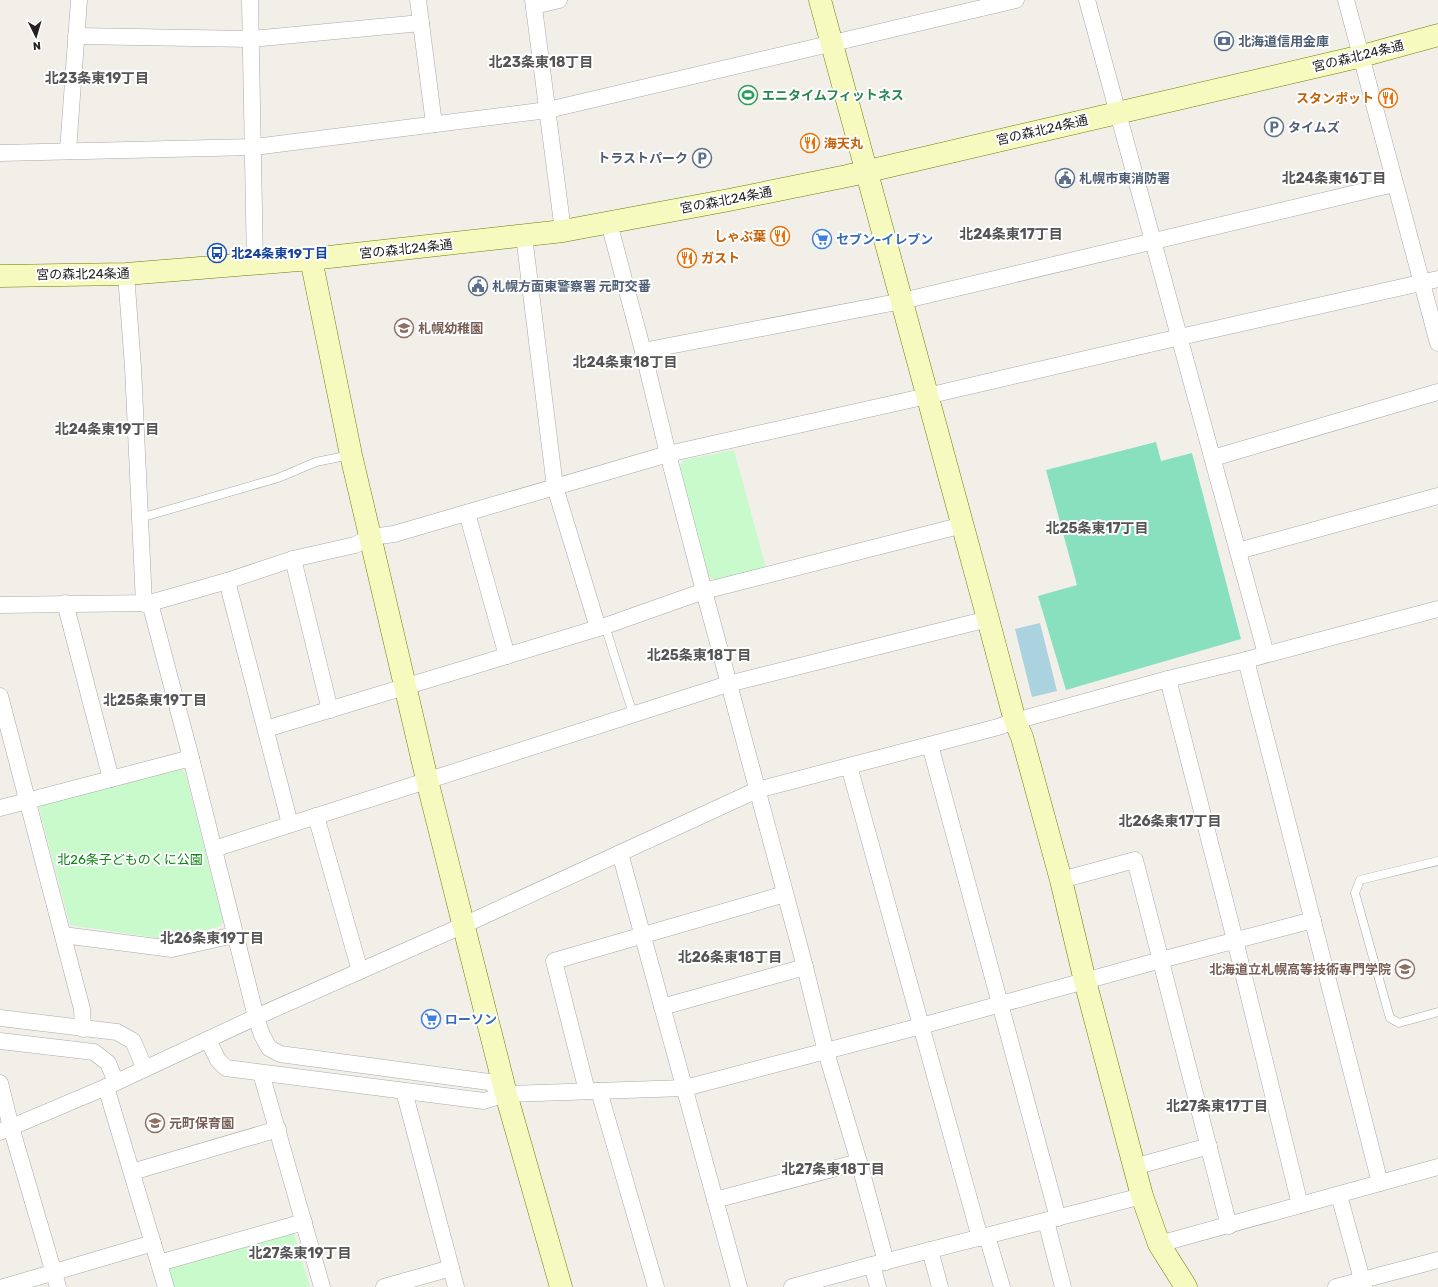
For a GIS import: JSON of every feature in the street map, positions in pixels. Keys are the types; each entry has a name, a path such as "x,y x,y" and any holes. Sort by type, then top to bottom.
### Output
{"street":[{"path":"68,151 79,0"},
{"path":"250,0 254,147 255,264"},
{"path":"418,0 434,124"},
{"path":"560,0 533,3 563,231"},
{"path":"820,0 988,619 1014,721 1022,737 1061,880 1085,981 1142,1196 1159,1244 1186,1287"},
{"path":"0,153 254,147 548,110 1016,0"},
{"path":"1087,0 1117,112 1154,240 1266,654"},
{"path":"1346,0 1362,56 1394,184 1438,343"},
{"path":"76,36 251,40 421,23"},
{"name":"宮の森北24条通","path":"0,276 126,274 255,264 563,231 729,200 867,171 1362,56 1438,35"},
{"path":"643,351 902,301 1394,184"},
{"path":"608,222 643,351 668,454 728,684 786,894 826,1052 859,1162 879,1263 878,1287"},
{"path":"524,236 555,487 601,627"},
{"path":"311,259 351,455 428,780 506,1094 562,1287"},
{"path":"126,274 133,367 140,518 147,603 191,758 234,935 262,1035 269,1048 280,1054 489,1082 506,1094"},
{"path":"0,605 147,603 227,581 293,559 355,545 371,537 394,534 668,454 1438,279"},
{"path":"1213,458 1438,392"},
{"path":"1238,551 1438,496"},
{"path":"467,513 508,656"},
{"path":"266,729 601,627 704,592 962,525"},
{"path":"293,559 330,710"},
{"path":"227,581 290,824"},
{"path":"65,603 111,779"},
{"path":"6,1129 145,1069 256,1017 464,925 757,790 998,727 1014,721 1168,679 1438,609"},
{"path":"214,849 728,684 988,619"},
{"path":"1246,660 1380,1183"},
{"path":"1168,679 1235,940 1300,1206"},
{"path":"0,696 82,1009 83,1029"},
{"path":"930,745 1000,1004 1052,1220 1063,1287"},
{"path":"0,808 191,758"},
{"path":"849,766 921,1026 984,1237 1002,1287"},
{"path":"316,816 360,971"},
{"path":"620,853 739,1287"},
{"path":"1061,880 1135,860 1229,1226"},
{"path":"656,1287 593,1091 554,961 786,894"},
{"path":"208,1040 218,1060 226,1068 484,1101 506,1094 685,1088 826,1052 1160,960 1312,920"},
{"path":"62,935 172,949 234,935"},
{"path":"662,1008 805,967"},
{"path":"0,1018 117,1032 133,1041 145,1069"},
{"path":"0,1041 94,1052 108,1063 111,1084 132,1172 166,1287"},
{"path":"261,1073 322,1287"},
{"path":"0,1082 6,1129 55,1280"},
{"path":"404,1091 456,1287"},
{"path":"132,1172 278,1129"},
{"path":"1134,1167 1209,1146"},
{"path":"715,1200 859,1162"},
{"path":"1159,1244 1229,1226 1438,1167"},
{"path":"1339,1194 1363,1283"},
{"path":"792,1287 879,1263 1142,1196"},
{"path":"159,1263 304,1222"},
{"path":"4,1287 55,1280 153,1243"},
{"path":"930,1250 940,1287"},
{"path":"1336,1287 1363,1283 1438,1260"},
{"path":"384,1287 451,1268"}],"lane":[{"path":"140,518 278,478 316,462 351,455"},
{"path":"601,627 633,714"},
{"path":"1438,861 1360,880 1355,893 1390,1018 1399,1023 1438,1012"}],"green space":[{"path":"1156,442 1161,461 1192,453 1241,639 1066,690 1038,596 1077,585 1046,470"},
{"path":"734,450 766,568 717,580 709,577 680,466 684,460"},
{"name":"北26条子どものくに公園","path":"179,769 185,772 223,921 220,926 171,940 70,925 39,808 42,804"},
{"path":"291,1233 294,1234 310,1287 171,1287 167,1273 170,1268"}],"water":[{"path":"1040,623 1057,691 1032,697 1015,629"}],"place":[{"name":"北海道信用金庫","path":"1224,41"},
{"name":"エニタイムフィットネス","path":"748,95"},
{"name":"スタンポット","path":"1388,98"},
{"name":"タイムズ","path":"1274,127"},
{"name":"海天丸","path":"810,143"},
{"name":"トラストパーク","path":"702,158"},
{"name":"札幌市東消防署","path":"1065,178"},
{"name":"しゃぶ葉","path":"780,236"},
{"name":"セブン-イレブン","path":"822,239"},
{"name":"北24条東19丁目","path":"217,253"},
{"name":"ガスト","path":"687,258"},
{"name":"札幌方面東警察署 元町交番","path":"478,286"},
{"name":"札幌幼稚園","path":"404,328"},
{"name":"北海道立札幌高等技術専門学院","path":"1405,969"},
{"name":"ローソン","path":"431,1019"},
{"name":"元町保育園","path":"155,1123"}],"district":[{"name":"北23条東18丁目","path":"541,62"},
{"name":"北23条東19丁目","path":"97,78"},
{"name":"北24条東16丁目","path":"1334,178"},
{"name":"北24条東17丁目","path":"1011,234"},
{"name":"北24条東18丁目","path":"625,362"},
{"name":"北24条東19丁目","path":"107,429"},
{"name":"北25条東17丁目","path":"1097,528"},
{"name":"北25条東18丁目","path":"699,655"},
{"name":"北25条東19丁目","path":"155,700"},
{"name":"北26条東17丁目","path":"1170,821"},
{"name":"北26条東19丁目","path":"212,938"},
{"name":"北26条東18丁目","path":"730,957"},
{"name":"北27条東17丁目","path":"1217,1106"},
{"name":"北27条東18丁目","path":"833,1169"},
{"name":"北27条東19丁目","path":"300,1253"}]}
